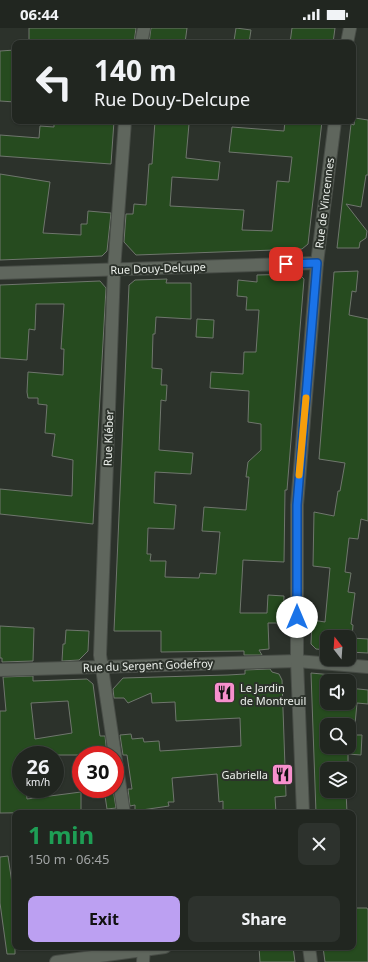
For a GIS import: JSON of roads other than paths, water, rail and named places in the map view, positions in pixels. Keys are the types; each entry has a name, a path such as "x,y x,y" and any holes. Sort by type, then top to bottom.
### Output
{"street":[{"path":"142,40 144,28"},
{"path":"348,40 350,28"},
{"name":"Rue Kléber","path":"114,746 100,655 114,270 125,124"},
{"name":"Rue de Vincennes","path":"302,810 297,661 297,505 317,263 334,124"},
{"name":"Rue Douy-Delcupe","path":"0,273 317,263"},
{"name":"Rue du Sergent Godefroy","path":"0,670 297,661 368,667"},
{"name":"Rue Kléber","path":"122,798 124,810"},
{"path":"56,962 143,953 154,950"},
{"path":"309,950 311,962"}],"place":[{"name":"Le Jardin de Montreuil","path":"225,693"},
{"name":"Gabriella","path":"283,774"}]}
